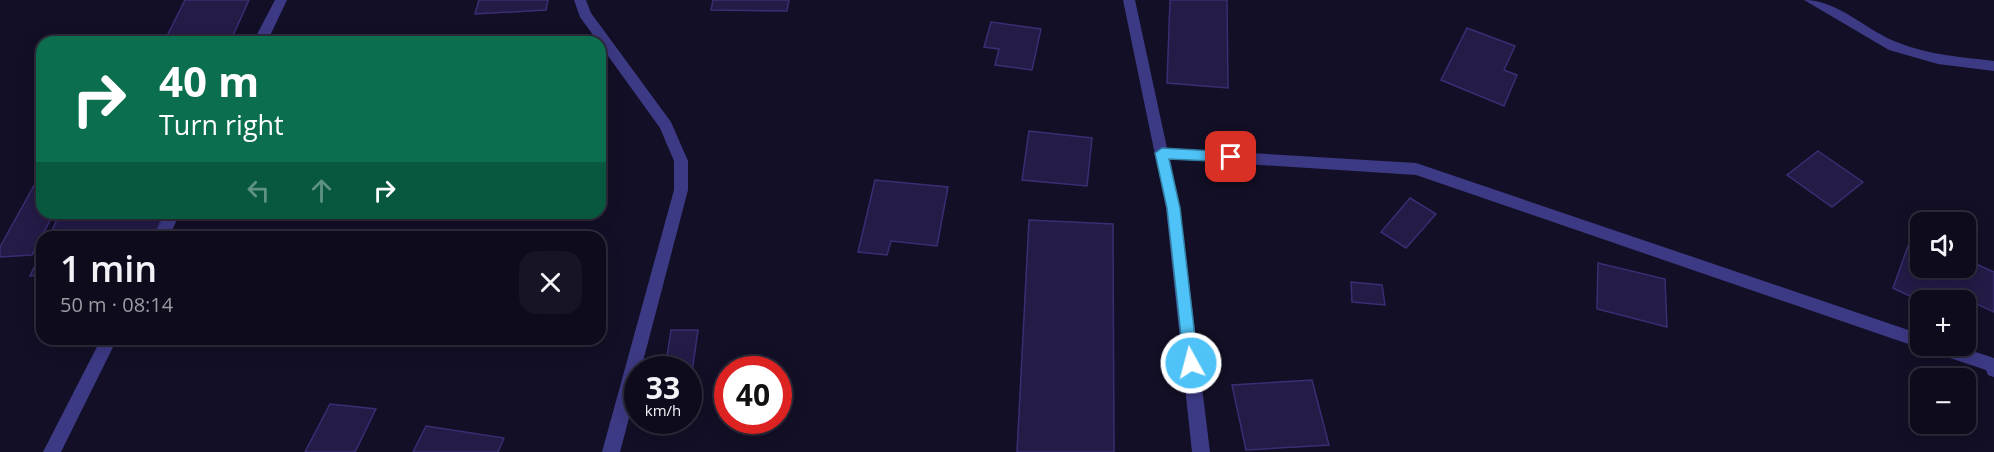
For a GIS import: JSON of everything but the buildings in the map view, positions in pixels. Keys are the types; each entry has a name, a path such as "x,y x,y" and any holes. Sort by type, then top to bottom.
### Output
{"street":[{"path":"263,36 281,0"},
{"path":"580,0 585,14 601,36"},
{"path":"1129,0 1173,208 1201,452"},
{"path":"1810,0 1894,46 1938,59 1994,66"},
{"path":"606,43 666,126 681,161 681,190 611,452"},
{"path":"1162,153 1416,169 1910,338"},
{"path":"52,452 106,345"},
{"path":"1964,356 1993,366"}],"route":[{"path":"1191,363 1173,208 1162,153 1231,157"}]}
